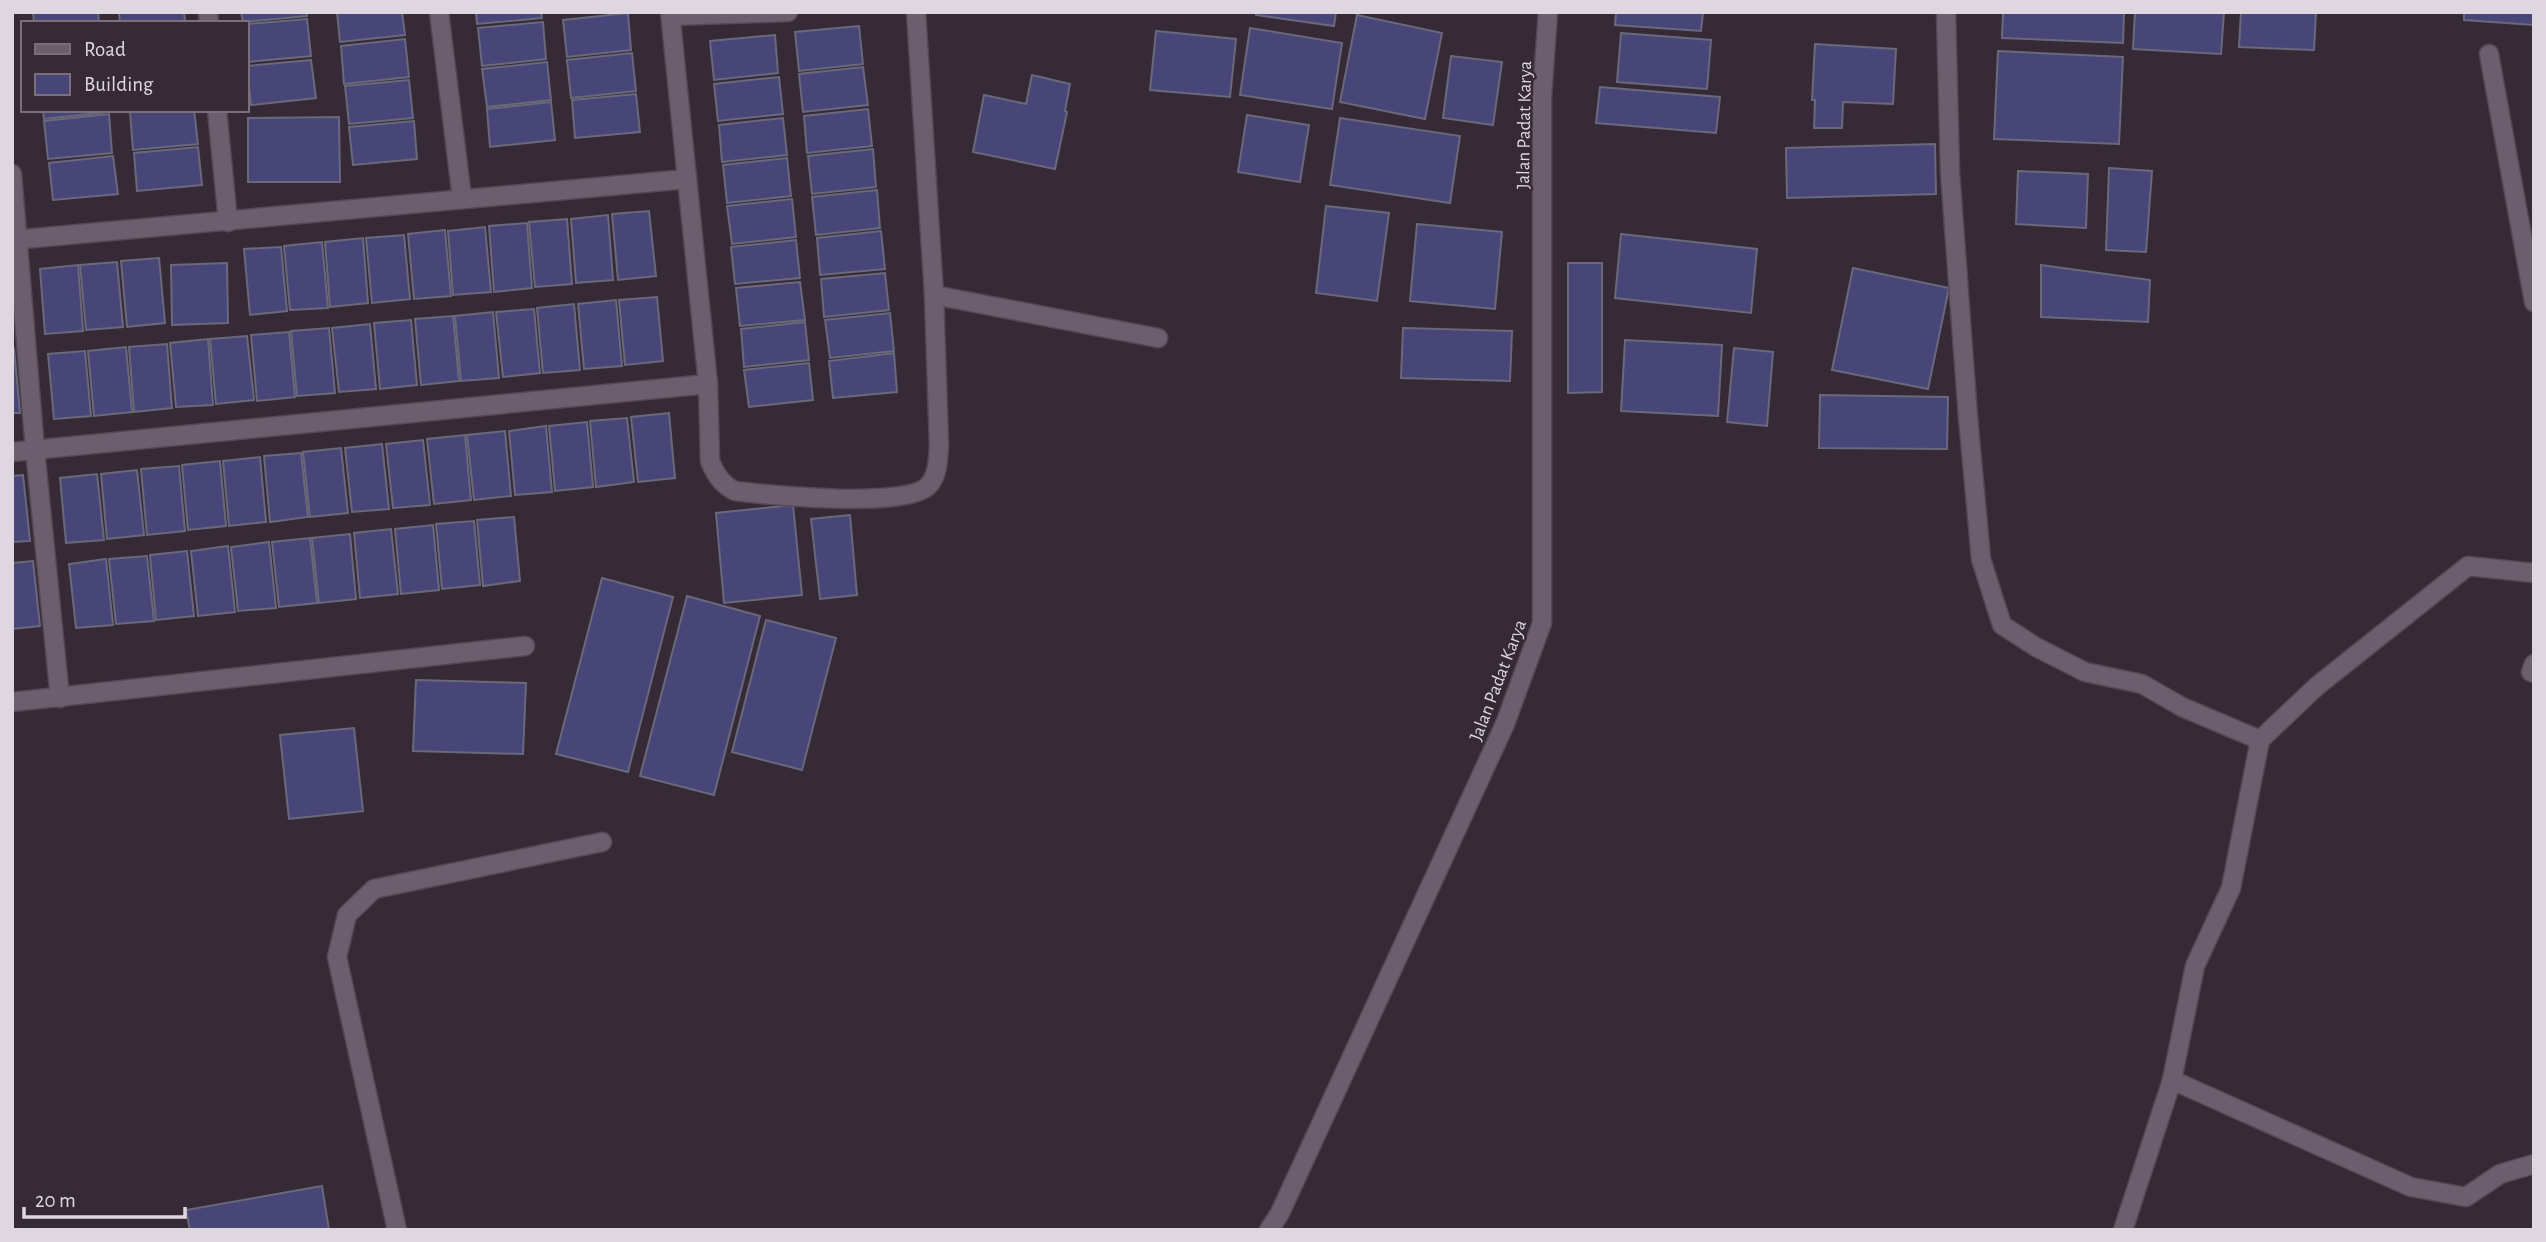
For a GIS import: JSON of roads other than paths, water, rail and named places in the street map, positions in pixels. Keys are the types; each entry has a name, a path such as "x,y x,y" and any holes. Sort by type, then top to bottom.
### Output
{"street":[{"path":"439,12 462,198"},
{"path":"788,12 671,14 709,384 710,461 714,472 728,488 735,491 786,497 895,498 925,489 933,480 938,464 939,446 934,295 916,12"},
{"name":"Jalan Padat Karya","path":"1269,1230 1280,1213 1505,724 1542,623 1542,96 1548,12"},
{"path":"1946,12 1950,172 1968,417 1981,559 2001,625 2036,647 2085,672 2142,684 2182,707 2260,740"},
{"path":"2489,54 2534,302"},
{"path":"217,112 228,222"},
{"path":"12,174 35,450 60,698"},
{"path":"16,240 687,179"},
{"path":"934,295 1158,338"},
{"path":"12,452 709,384"},
{"path":"2123,1230 2172,1080 2195,966 2231,888 2260,740 2317,686 2468,566 2534,573"},
{"path":"12,702 525,646"},
{"path":"2534,664 2531,672 2534,673"},
{"path":"397,1230 337,957 347,915 374,889 602,842"},
{"path":"2172,1080 2411,1187 2466,1197 2500,1174 2534,1164"}]}
